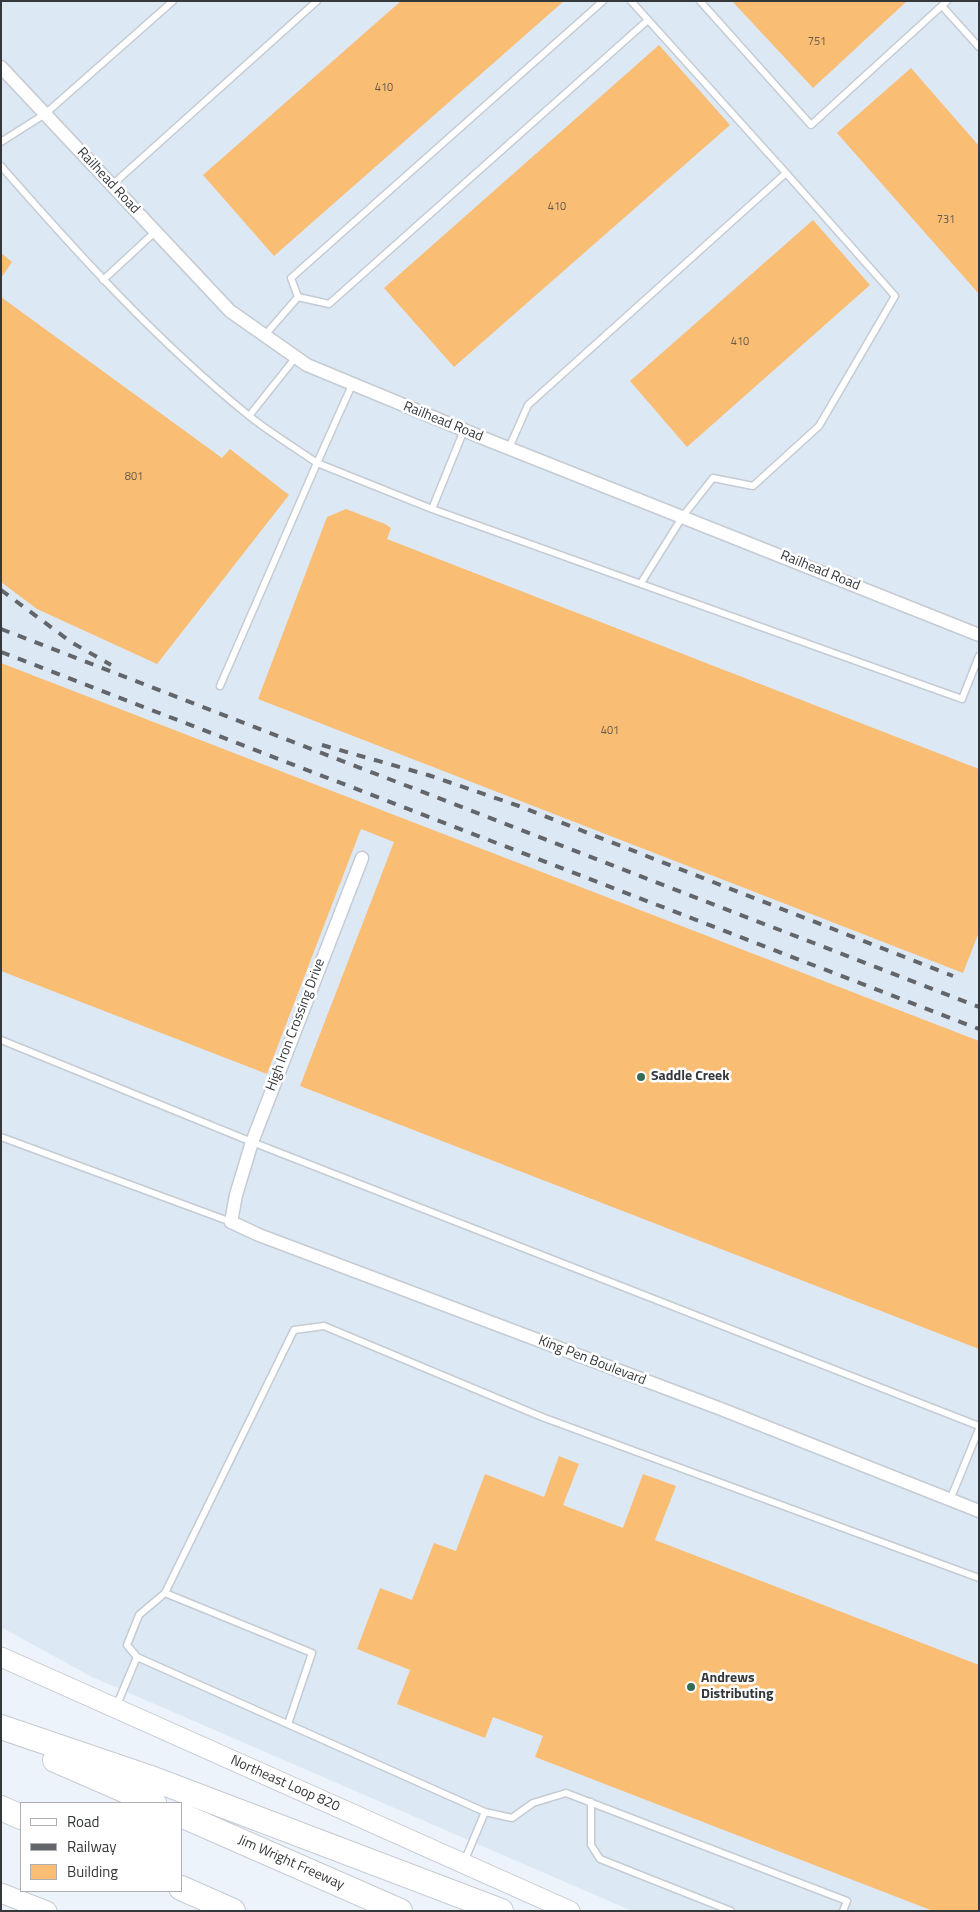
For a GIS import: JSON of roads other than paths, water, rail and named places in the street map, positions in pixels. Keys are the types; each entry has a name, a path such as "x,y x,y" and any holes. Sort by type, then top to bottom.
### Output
{"highway":[{"path":"1,1727 148,1777 501,1911"},
{"path":"1,1736 152,1802"},
{"path":"1,1808 20,1817"},
{"name":"Jim Wright Freeway","path":"182,1815 400,1911"},
{"path":"182,1888 233,1911"},
{"path":"169,1892 191,1911"}],"street":[{"name":"Railhead Road","path":"1,67 230,311 307,365 352,385 979,635"},
{"name":"High Iron Crossing Drive","path":"231,1222 236,1195 252,1142 362,858"},
{"name":"King Pen Boulevard","path":"231,1222 258,1235 721,1410 979,1512"},
{"name":"Northeast Loop 820","path":"1,1657 570,1911"},
{"path":"1,1893 47,1911"}],"lane":[{"path":"1,142 45,114 173,1"},
{"path":"112,185 317,1"},
{"path":"298,298 292,278 603,1"},
{"path":"631,1 895,296 819,426 753,486 713,478 683,516 641,583"},
{"path":"700,1 811,124 945,4 979,47"},
{"path":"298,298 329,304 648,20"},
{"path":"1,166 103,280 172,348 249,416 316,463 432,509 962,699 976,672 979,656"},
{"path":"510,448 528,405 786,173"},
{"path":"103,280 156,231"},
{"path":"265,335 298,298"},
{"path":"249,416 296,357"},
{"path":"220,686 316,463 352,385"},
{"path":"432,509 464,430"},
{"path":"1,1040 252,1142 979,1428 950,1500"},
{"path":"1,1137 231,1222"},
{"path":"843,1911 847,1901 566,1792 533,1803 512,1818 485,1812 137,1657 127,1645 139,1615 165,1593 294,1330 324,1326 542,1418 979,1578"},
{"path":"165,1593 312,1653 288,1724"},
{"path":"115,1708 137,1657"},
{"path":"591,1802 591,1845 600,1859 731,1911"},
{"path":"463,1863 485,1812"}],"railway":[{"path":"1,590 71,642 111,665"},
{"path":"1,629 979,1007"},
{"path":"1,652 979,1029"},
{"path":"322,745 428,775 519,806 953,976"}],"place":[{"name":"Saddle Creek","path":"641,1077"},
{"name":"Andrews Distributing","path":"691,1687"}]}
